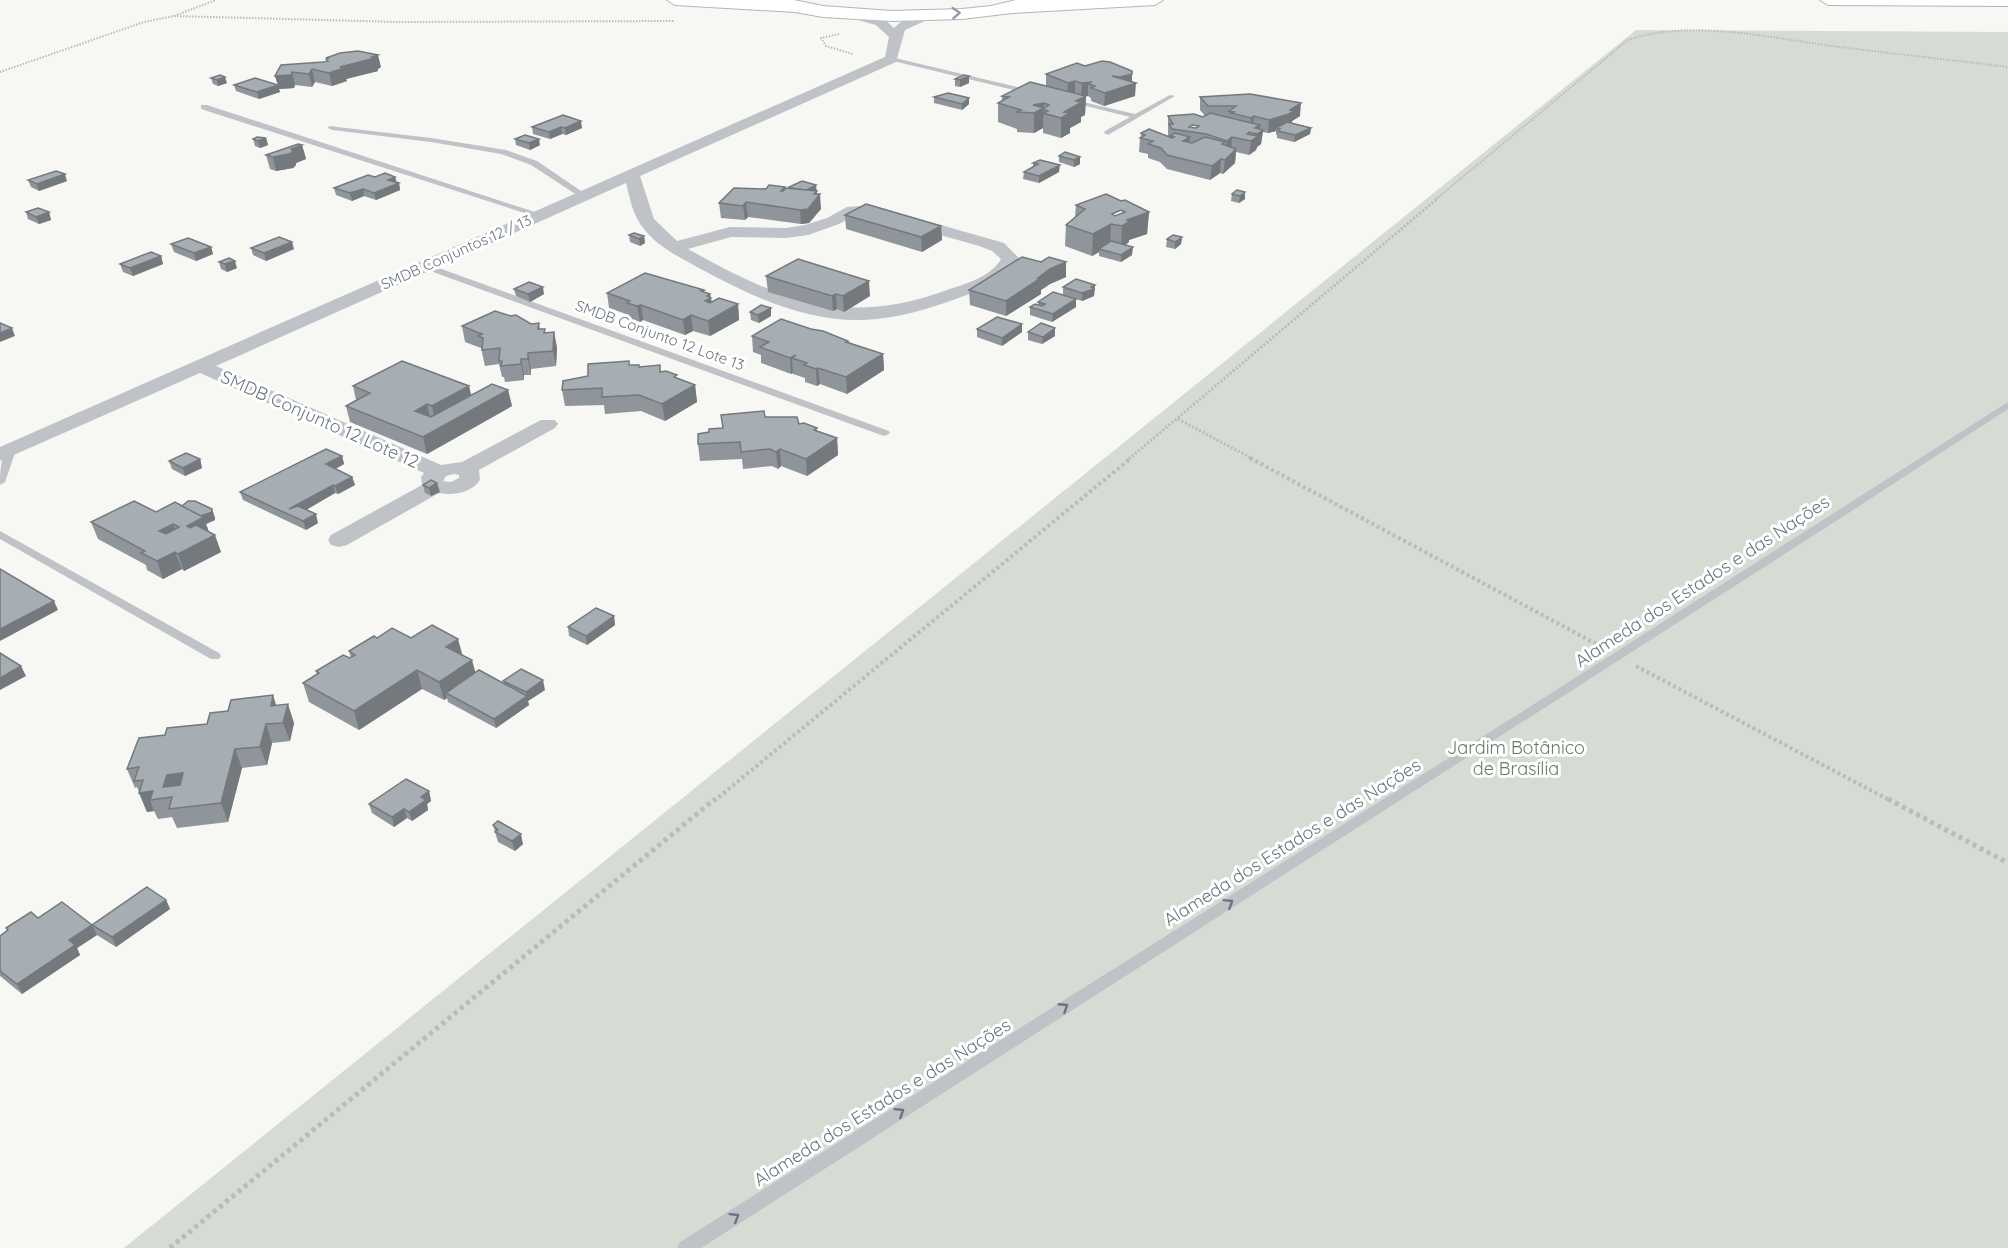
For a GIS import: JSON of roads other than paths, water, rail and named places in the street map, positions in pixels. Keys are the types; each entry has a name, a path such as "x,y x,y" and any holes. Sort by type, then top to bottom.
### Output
{"main road":[{"path":"675,0 786,4 847,22 932,15 1020,4 1155,0"},
{"path":"1828,0 2008,1"}],"street":[{"path":"891,59 895,35 900,28 909,22 932,15"},
{"path":"847,22 880,22 895,35"},
{"name":"SMDB Conjuntos 12 / 13","path":"5,453 891,59"},
{"path":"631,174 648,223 660,237 675,247 770,298 808,310 847,316 913,308 945,298 1001,271 1010,258 998,247 871,210 853,210 833,221 808,230 786,233 730,232 675,247"},
{"name":"SMDB Conjunto 12 Lote 12","path":"200,366 438,479"},
{"path":"339,540 438,479 449,488 465,483 471,476 465,469 548,424"}],"lane":[{"path":"891,59 1044,95"},
{"path":"1108,133 1172,96"},
{"path":"1067,100 1136,116"},
{"path":"204,107 540,214"},
{"path":"332,128 503,152 534,163 583,195"},
{"name":"SMDB Conjunto 12 Lote 13","path":"425,266 885,433"},
{"name":"Alameda dos Estados e das Nações","path":"686,1248 1173,937 1620,657 2008,405"},
{"path":"0,482 5,453"},
{"path":"0,534 215,656"}],"park label":[{"name":"Jardim Botânico de Brasília","path":"1516,757"}]}
